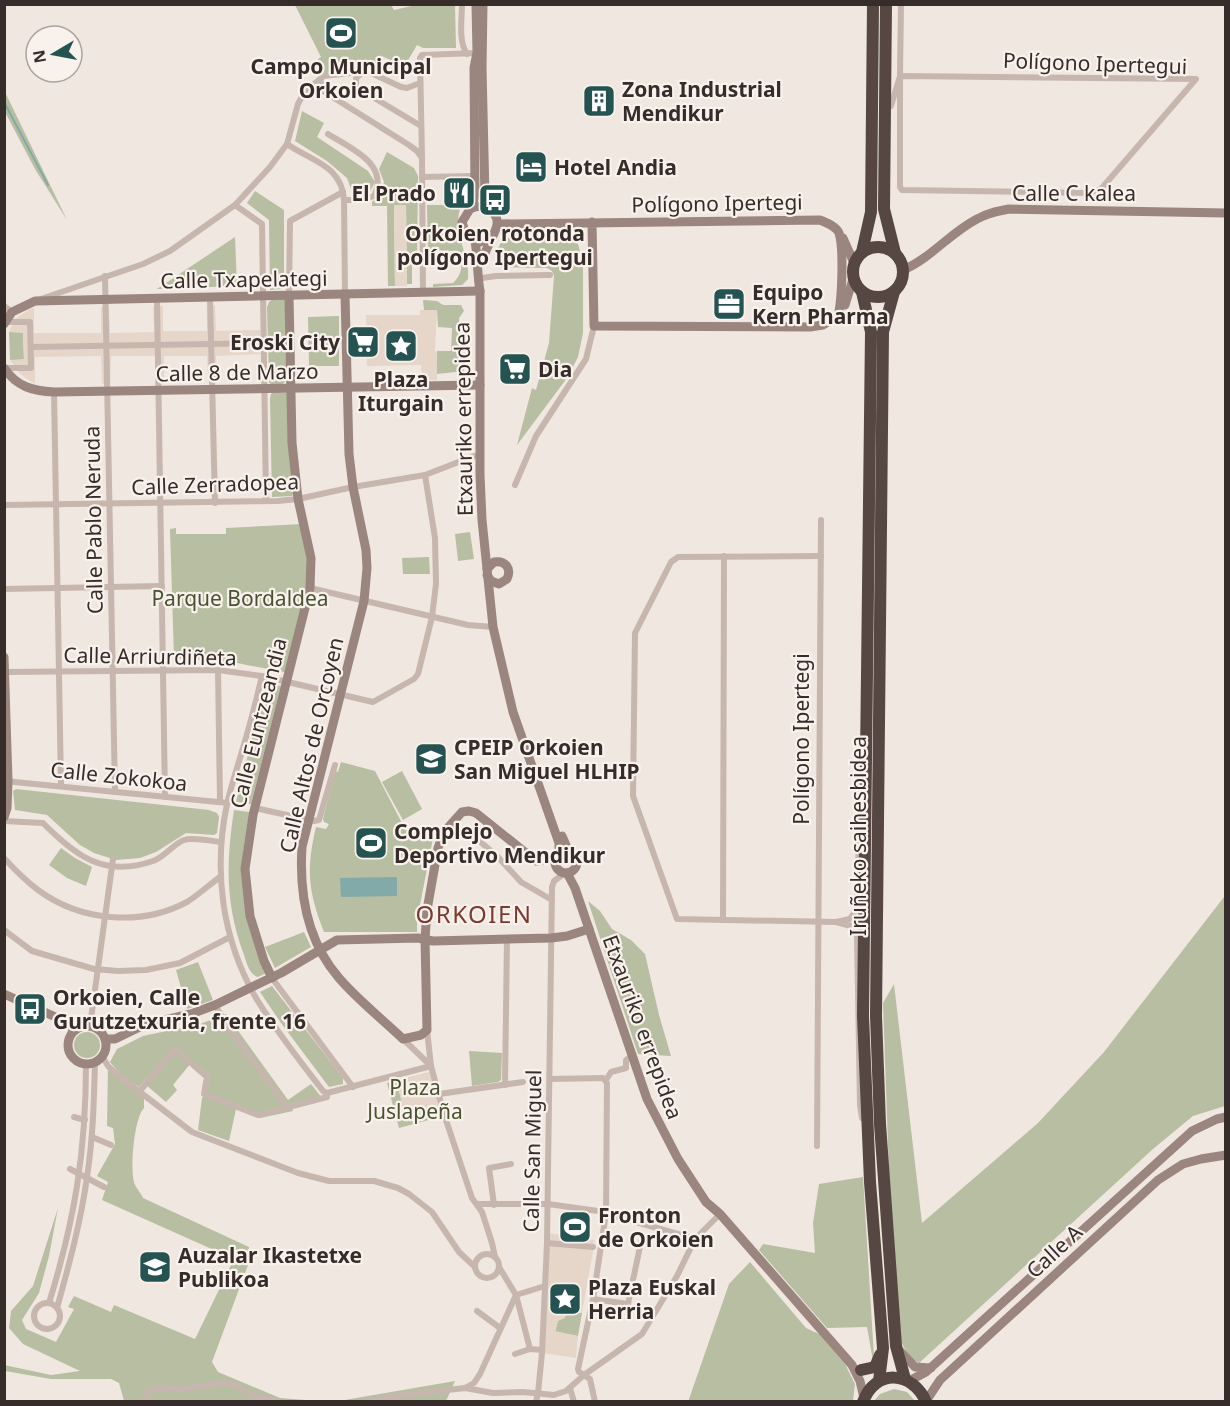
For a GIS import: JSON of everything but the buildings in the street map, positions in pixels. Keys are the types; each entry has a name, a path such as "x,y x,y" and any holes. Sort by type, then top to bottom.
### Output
{"highway":[{"path":"862,252 879,246 887,248 899,258 903,270 899,286 894,292 878,298 869,296 862,292 853,279 854,263 862,252 872,212 873,4"},
{"path":"885,4 884,209 895,253"},
{"name":"Iruñeko saihesbidea","path":"862,292 871,332 863,1016 869,1154 883,1348 879,1381"},
{"name":"Iruñeko saihesbidea","path":"894,292 883,332 876,1016 880,1125 896,1346 907,1380"},
{"path":"857,1367 868,1370 875,1366 883,1348"},
{"path":"863,1400 874,1384 888,1378 907,1380 922,1393 926,1401"}],"street":[{"path":"462,4 463,48 472,54 482,68"},
{"path":"476,4 472,54 475,194 473,204 464,217 462,226 466,235 475,241 485,241 497,229 496,219 485,197 483,4"},
{"path":"884,160 890,130 891,102 900,76 900,4"},
{"path":"423,293 420,58 422,55 472,54"},
{"path":"35,301 143,264 170,251 234,205 287,144 298,104 305,91 320,79 330,74 367,71 401,87 407,88 420,83"},
{"path":"367,71 360,73 356,78 356,87 421,126"},
{"name":"Polígono Ipertegui","path":"900,76 911,76 1196,79 1101,189 1089,193 902,190 900,187 900,76"},
{"path":"320,79 324,91 409,145 422,158"},
{"path":"328,134 367,159 378,179 379,187 374,196 362,200 344,200"},
{"path":"287,144 331,170 338,176 344,192"},
{"path":"422,177 475,176"},
{"name":"Calle Altos de Orcoyen","path":"344,192 346,389 353,487 366,550 367,568 364,601 302,847 300,875 302,899 308,921 321,950 339,978 431,1066"},
{"name":"Calle Euntzeandia","path":"344,192 290,221 290,389 293,452 298,499 311,558 310,588 255,808 247,844 245,869 250,916 256,940 272,978 353,1087"},
{"path":"234,205 262,224 266,501"},
{"path":"470,209 484,207 496,219"},
{"name":"Calle C kalea","path":"903,270 925,258 962,228 979,218 1009,209 1226,213"},
{"name":"Polígono Ipertegi","path":"496,219 592,222 820,220 830,224 838,231"},
{"path":"515,485 536,436 586,359 594,327 592,222"},
{"path":"838,231 854,263"},
{"path":"838,231 841,297 838,316"},
{"name":"Etxauriko errepidea","path":"490,238 483,253 480,291 480,456 485,546 493,627 513,712 559,843 561,855"},
{"name":"Etxauriko errepidea","path":"475,241 480,291"},
{"path":"482,278 550,275"},
{"name":"Calle Pablo Neruda","path":"105,276 115,792"},
{"path":"594,327 823,326 838,316 844,306 853,279"},
{"name":"Calle Txapelategi","path":"8,309 35,301 480,291"},
{"path":"210,298 215,503"},
{"path":"157,299 165,797"},
{"path":"5,368 31,368 30,322 5,323 8,309"},
{"path":"31,347 265,343"},
{"name":"Calle 8 de Marzo","path":"5,368 15,381 26,388 54,392 480,385"},
{"path":"54,392 61,786"},
{"path":"425,475 474,456 480,456"},
{"name":"Calle Zerradopea","path":"4,505 215,503 298,499 425,475"},
{"name":"Calle Arriurdiñeta","path":"5,672 218,670 262,676 373,702 414,679 418,674 432,617 437,562 425,475"},
{"name":"Polígono Ipertegi","path":"817,1146 821,520"},
{"name":"Etxauriko errepidea","path":"485,546 497,561"},
{"path":"723,920 724,556"},
{"path":"820,556 678,557 671,562 635,633 633,796 677,918 818,922 850,919 857,909 858,822 867,695"},
{"path":"497,561 507,565 509,572 505,581 497,584 491,581 487,572 491,564 497,561"},
{"path":"497,584 493,596 515,699 561,855 557,868 569,872 577,859 561,855 536,861 476,813 462,812 440,838 427,910 425,939 427,1030 431,1066 472,1198 477,1204 499,1267 516,1295 530,1348"},
{"path":"4,589 162,586"},
{"path":"310,588 432,617 480,627 493,627"},
{"path":"4,657 7,808 4,819 43,823 65,846 90,861 112,862 127,867 156,861 185,839 221,842"},
{"path":"218,670 224,803 220,877 223,907 237,959 252,988 276,1028 323,1091 327,1093 431,1066"},
{"path":"224,803 262,676"},
{"path":"255,808 316,821 321,817 335,765"},
{"name":"Calle Zokokoa","path":"6,781 224,803"},
{"path":"476,838 521,882 552,900"},
{"path":"4,858 36,889 49,898 78,911 106,916 132,918 174,908 189,901 220,877"},
{"path":"90,1026 112,862"},
{"name":"Etxauriko errepidea","path":"569,872 647,1099 678,1159 706,1202 720,1214 857,1367 879,1381"},
{"name":"Etxauriko errepidea","path":"569,872 577,882 651,1096 676,1146 720,1214"},
{"name":"Calle San Miguel","path":"536,1401 542,1350 547,1243 552,900 554,881 569,872"},
{"path":"836,922 850,926 857,936 860,1105 869,1154"},
{"path":"105,1040 115,1039 146,1024 191,1014 216,1005 272,978 337,939 551,938 567,936 588,929"},
{"path":"4,930 32,951 97,970 146,970 180,963 230,937"},
{"path":"505,1084 507,938"},
{"path":"4,994 60,1019 75,1030"},
{"path":"216,1005 228,1027 288,1108"},
{"path":"49,1303 69,1232 80,1174 94,1060 105,1051 105,1040 99,1031 90,1026 75,1030 69,1040 69,1051 75,1060 94,1060 108,1066 192,1132 298,1173 329,1181 374,1181 409,1194 432,1212 459,1252 480,1276 487,1278 495,1275 499,1267"},
{"path":"403,1039 421,1035 427,1030"},
{"path":"139,1092 175,1049 207,1077 204,1094 258,1115 327,1097 327,1093"},
{"path":"595,1401 593,1384 578,1369 593,1299 606,1213 606,1080 611,1072 626,1068 626,1060 631,1056"},
{"path":"57,1308 49,1303 40,1304 34,1311 34,1320 39,1327 48,1329 57,1325 60,1318 57,1308 73,1248 87,1178 92,1137 94,1060"},
{"path":"550,1079 606,1080"},
{"path":"439,1094 523,1082"},
{"path":"74,1117 85,1120"},
{"name":"Calle A","path":"907,1380 931,1368 1192,1131 1226,1117"},
{"path":"92,1137 111,1144"},
{"name":"Calle A","path":"926,1401 940,1380 1158,1180 1184,1164 1226,1155"},
{"path":"494,1205 489,1168 511,1164"},
{"path":"70,1169 104,1187"},
{"path":"477,1204 548,1204 606,1213 646,1227 695,1239"},
{"path":"368,1401 465,1388 493,1394 554,1395 570,1388 584,1375 642,1334 663,1302 695,1239 720,1214"},
{"path":"593,1299 628,1304 642,1242"},
{"path":"547,1243 593,1247"},
{"path":"475,1268 477,1259 482,1255 489,1254 495,1257"},
{"path":"465,1388 474,1383 480,1374 516,1295 545,1286"},
{"path":"477,1311 501,1329"},
{"path":"896,1346 903,1357 915,1367 931,1368"},
{"path":"515,1354 530,1348 542,1350"},
{"name":"Etxauriko errepidea","path":"857,1367 863,1400"},
{"path":"141,1401 151,1390 159,1388 183,1389 223,1383 232,1384 251,1395 279,1401"},
{"path":"570,1388 574,1401"}],"green space":[{"path":"295,5 391,5 394,10 416,5 455,5 456,48 423,48 417,45 404,67 382,56 374,68 367,65 318,75 313,63 321,57"},
{"path":"5,92 67,220 35,169 5,112"},
{"path":"302,111 324,123 317,137 368,171 375,182 367,197 354,197 347,178 327,161 295,141"},
{"path":"387,152 414,168 418,176 417,263 412,263 412,284 407,284 406,205 394,205 395,286 388,286 387,206 372,206 372,202 381,195 384,182 379,169"},
{"path":"255,191 284,210 284,286 281,289 270,290 269,220 247,203"},
{"path":"427,205 461,205 458,226 468,269 468,279 462,285 433,287 433,284 453,283 459,276 461,260 458,251 428,250"},
{"path":"235,237 237,286 157,289"},
{"path":"503,238 569,238 578,244 583,264 583,333 578,357 567,378 517,445 532,388 536,390 549,343 554,276 547,268 495,267 496,253"},
{"path":"273,299 284,299 287,302 287,380 281,385 271,385 269,382 267,307"},
{"path":"423,300 437,301 443,305 461,305 464,311 459,318 459,359 464,362 464,371 437,374 437,351 451,351 452,328 438,327 437,310 424,310"},
{"path":"339,316 339,366 309,366 308,317"},
{"path":"9,332 23,332 24,360 10,360"},
{"path":"274,392 288,393 294,493 292,496 272,497 270,399"},
{"name":"Parque Bordaldea","path":"303,524 310,588 289,673 237,663 174,658 170,529 176,528 176,534 226,534 226,528"},
{"path":"470,532 474,559 458,561 455,534"},
{"path":"429,557 430,574 403,574 402,558"},
{"path":"266,683 281,686 251,804 236,802"},
{"name":"Complejo Deportivo Mendikur","path":"341,762 375,771 405,829 434,833 417,920 417,932 324,932 312,892 311,855 316,827 326,829 329,824 323,819 335,771 338,772"},
{"path":"402,771 422,809 403,820 382,782"},
{"path":"16,789 209,810 217,813 219,817 217,833 214,835 186,833 156,852 140,858 116,860 94,853 80,845 47,815 15,810 13,791"},
{"path":"234,810 249,812 242,875 266,973 258,977 252,974 247,965 230,900 229,865"},
{"path":"61,848 92,867 86,886 67,878 49,865"},
{"path":"1224,897 1225,1106 1193,1116 1153,1149 919,1363 910,1358 901,1342 889,1173 883,1003 894,984 922,1223 1038,1123 1104,1052"},
{"path":"588,901 600,911 612,929 631,940 645,954 671,1056 638,1054"},
{"path":"304,932 311,947 275,968 265,947"},
{"path":"198,962 213,1000 187,1009 176,970"},
{"path":"272,986 343,1078 343,1084 329,1087 281,1023 260,992"},
{"path":"226,1014 288,1100 311,1084 322,1098 291,1106 293,1111 260,1118 236,1109 229,1141 198,1130 202,1098 207,1091 210,1076 175,1046 139,1087 122,1076 110,1062 117,1049 143,1036 200,1024"},
{"path":"87,1032 96,1036 100,1045 96,1054 87,1058 78,1054 74,1045 78,1036"},
{"path":"175,1049 191,1063 173,1085 177,1090 166,1102 145,1084"},
{"path":"469,1051 502,1053 501,1080 472,1086"},
{"path":"108,1066 144,1095 144,1108 135,1132 132,1166 135,1184 143,1198 249,1247 248,1265 212,1362 218,1372 280,1398 319,1401 124,1401 119,1383 111,1379 51,1379 5,1371 4,1365 51,1375 80,1371 23,1344 9,1328 11,1311 33,1286 58,1208 39,1293 22,1320 26,1329 56,1342 74,1309 68,1307 74,1296 111,1312 114,1305 195,1339 234,1259 102,1200 108,1182 97,1176 115,1144 113,1128 107,1126"},
{"name":"Plaza Juslapeña","path":"431,1072 443,1116 399,1128 387,1083"},
{"path":"863,1177 873,1361 867,1327 827,1328 759,1250 763,1244 815,1253 813,1223 819,1184"},
{"path":"750,1262 806,1328 819,1334 845,1364 855,1384 853,1401 688,1402 729,1284"},
{"path":"567,1311 582,1313 578,1336 555,1332 558,1321"},
{"path":"455,1381 446,1401 333,1402"},
{"path":"894,1389 907,1392 915,1401 874,1401 880,1394"}],"shaded area":[{"path":"394,205 406,205 407,286 395,286"},
{"path":"215,305 216,331 260,330 260,354 216,356 217,381 208,381 207,356 164,356 164,383 156,382 155,356 111,356 110,383 102,384 101,356 35,357 35,384 20,374 10,360 24,359 23,333 9,332 15,319 30,309 34,308 34,333 101,333 101,307 109,307 110,333 154,332 153,307 163,306 163,331 207,331 207,306"},
{"name":"Plaza Iturgain","path":"420,310 437,310 435,351 437,353 437,380 422,380 421,365 367,366 366,315 420,315"},
{"name":"Plaza Juslapeña","path":"431,1072 441,1110 406,1119 396,1081"},
{"name":"Plaza Euskal Herria","path":"547,1233 595,1240 582,1313 567,1311 565,1318 558,1321 555,1331 578,1336 576,1358 542,1353"}],"water":[{"path":"397,877 397,896 341,897 340,878"}],"waterway":[{"path":"4,102 48,185"}],"place":[{"name":"Campo Municipal Orkoien","path":"341,33"},
{"name":"Zona Industrial Mendikur","path":"599,101"},
{"name":"Hotel Andia","path":"531,167"},
{"name":"El Prado","path":"459,193"},
{"name":"Orkoien, rotonda polígono Ipertegui","path":"495,200"},
{"name":"Equipo Kern Pharma","path":"729,304"},
{"name":"Eroski City","path":"363,342"},
{"name":"Plaza Iturgain","path":"401,346"},
{"name":"Dia","path":"515,369"},
{"name":"CPEIP Orkoien San Miguel HLHIP","path":"431,759"},
{"name":"Complejo Deportivo Mendikur","path":"371,843"},
{"name":"Orkoien, Calle Gurutzetxuria, frente 16","path":"30,1009"},
{"name":"Fronton de Orkoien","path":"575,1227"},
{"name":"Auzalar Ikastetxe Publikoa","path":"155,1267"},
{"name":"Plaza Euskal Herria","path":"565,1299"}],"district":[{"name":"ORKOIEN","path":"474,913"}]}
